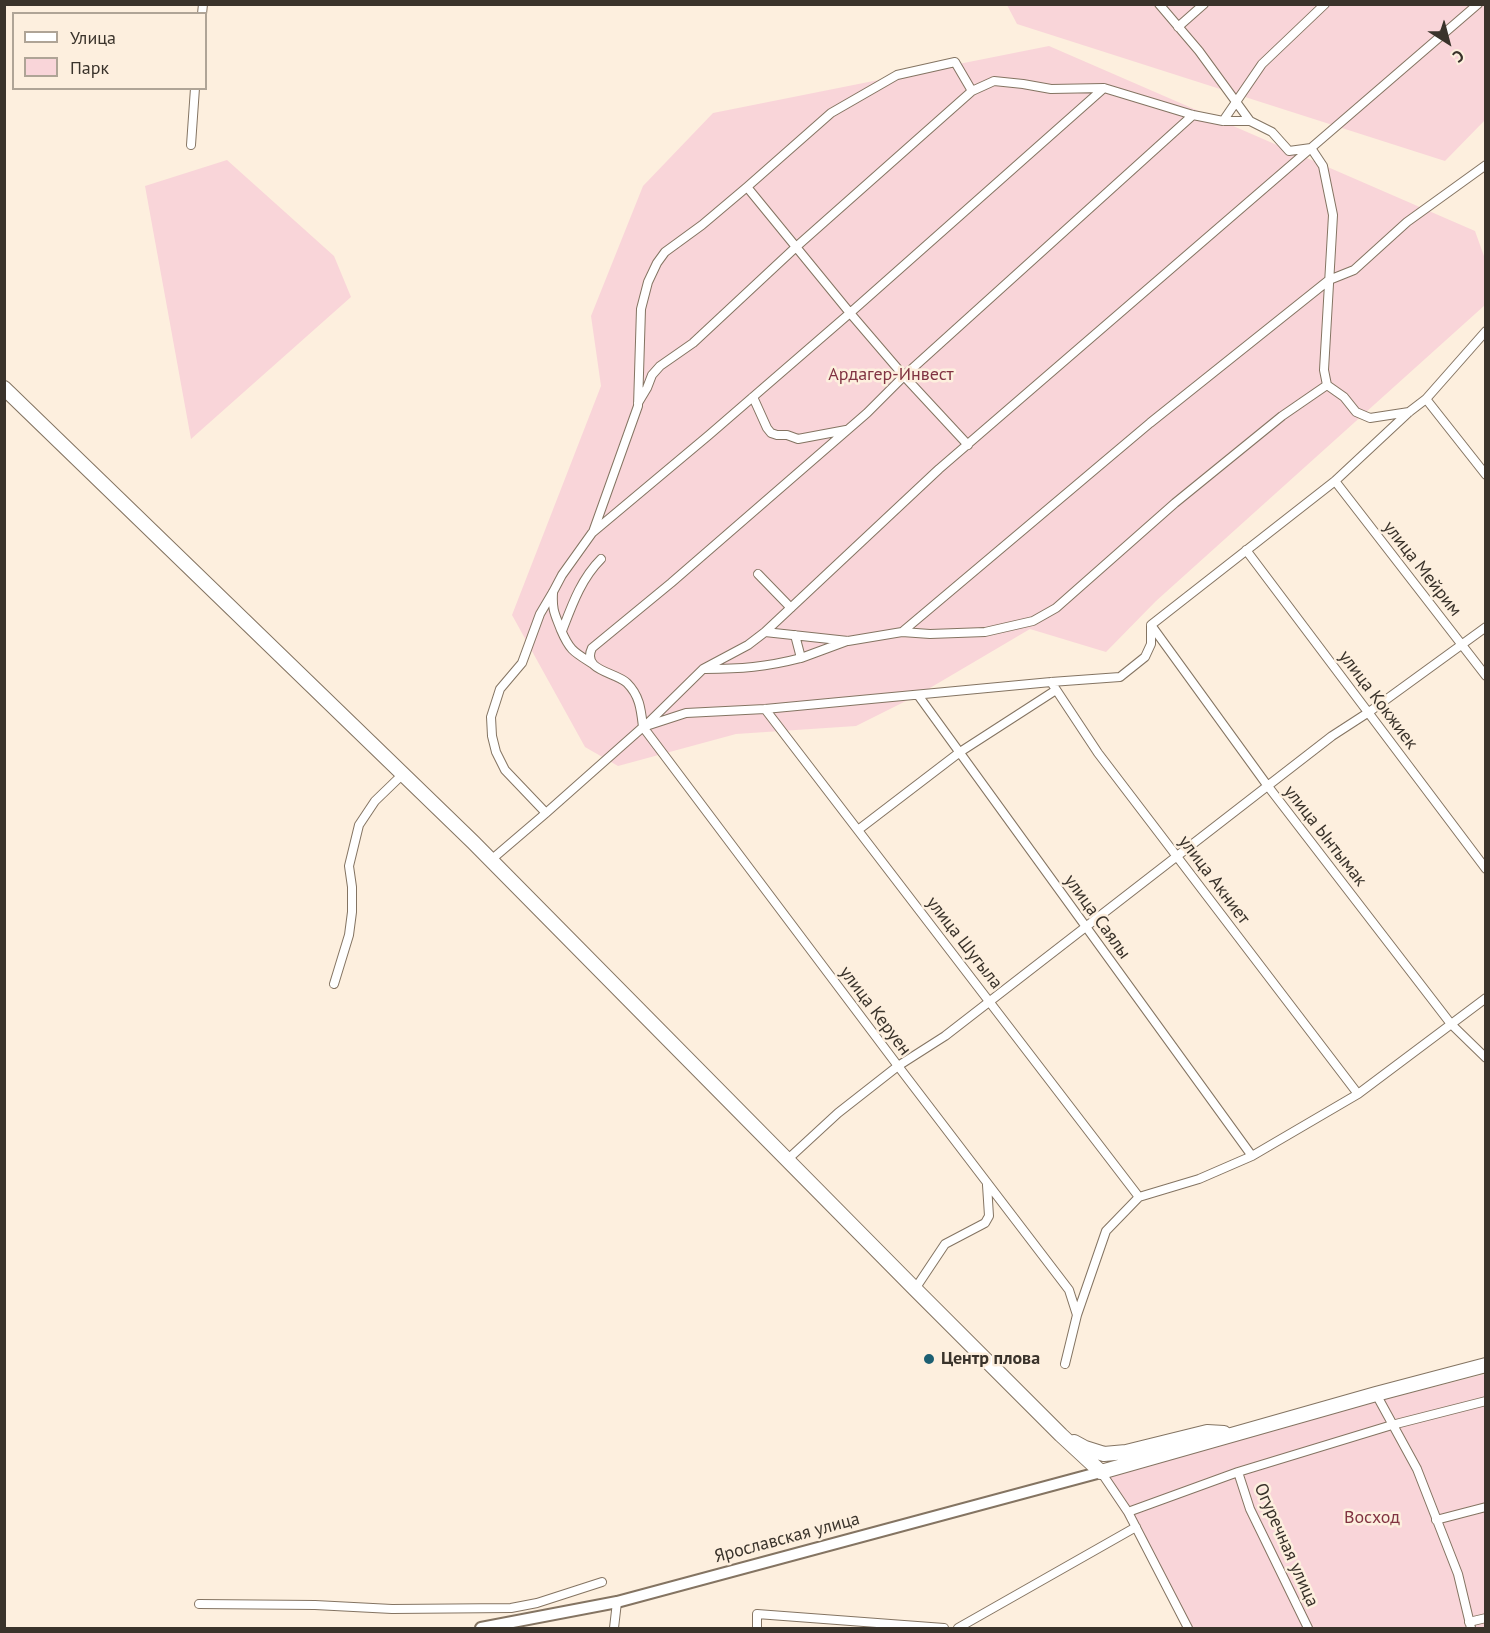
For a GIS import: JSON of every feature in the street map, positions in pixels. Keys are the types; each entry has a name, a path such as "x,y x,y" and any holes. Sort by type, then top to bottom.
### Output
{"highway":[{"path":"4,388 491,860 915,1290 1101,1472 1485,1365"},
{"path":"1061,1435 1085,1448 1104,1454 1126,1452 1207,1432 1239,1433"}],"main road":[{"name":"Ярославская улица","path":"488,1628 617,1602 1101,1472"}],"street":[{"path":"1159,4 1198,51 1250,121"},
{"path":"1178,27 1204,4"},
{"path":"1223,121 1262,64 1325,4"},
{"path":"491,860 643,727 703,669 748,645 765,632 931,476 1478,4"},
{"path":"638,403 641,309 648,282 665,252 702,225 831,113 897,75 955,62 972,91"},
{"path":"592,533 638,403 652,375 660,366 693,343 796,247 972,91 994,81 1051,89 1104,88 1193,115 1223,121 1250,121 1272,132 1289,151 1311,148"},
{"path":"546,813 505,770 495,752 491,717 500,689 522,663 540,614 562,575 592,533 850,313 1104,88"},
{"path":"191,145 195,90"},
{"path":"593,665 589,654 592,648 867,413 904,376 1193,115"},
{"path":"1311,148 1323,166 1333,215 1324,370 1326,385 1344,397 1356,412 1370,418 1409,412"},
{"path":"902,632 1150,423 1329,280 1354,270 1407,222 1485,165"},
{"path":"747,187 850,313 968,445"},
{"path":"643,727 686,713 765,709 1120,677 1145,657 1151,644 1151,625 1335,481 1426,399 1485,331"},
{"path":"703,669 747,669 774,665 801,658 848,640 902,632 930,634 985,632 1033,621 1056,608 1184,496 1282,416 1326,385"},
{"path":"753,397 771,433 798,439 847,430"},
{"path":"1426,399 1485,475"},
{"name":"улица Мейрим","path":"1335,481 1485,676"},
{"name":"улица Кокжиек","path":"1246,550 1485,869"},
{"path":"562,631 583,581 592,567 601,559"},
{"path":"758,574 790,608"},
{"path":"553,592 554,616 568,646 598,669 627,683 640,703 643,727"},
{"name":"улица Ынтымак","path":"1151,625 1267,785 1451,1023 1485,1058"},
{"path":"787,1160 838,1113 898,1066 945,1036 990,1002 1332,736 1369,712 1485,627"},
{"path":"765,632 848,640"},
{"path":"795,635 801,658"},
{"name":"улица Акниет","path":"1051,682 1098,753 1358,1094"},
{"path":"858,830 960,752 1056,690"},
{"name":"улица Саялы","path":"918,695 1252,1155"},
{"name":"улица Шугыла","path":"765,709 1139,1197"},
{"name":"улица Керуен","path":"643,727 1069,1290 1077,1315"},
{"path":"334,984 349,935 352,912 349,866 359,825 375,801 403,774"},
{"path":"1065,1364 1077,1315 1106,1231 1139,1197 1199,1179 1252,1155 1358,1094 1485,998"},
{"path":"915,1290 945,1244 985,1223 988,1216 987,1183"},
{"path":"1376,1394 1417,1469 1458,1574 1470,1625 1485,1618"},
{"path":"1128,1512 1238,1472 1392,1425 1485,1401"},
{"path":"1101,1472 1128,1512 1188,1629"},
{"name":"Огуречная улица","path":"1238,1472 1250,1509 1308,1629"},
{"path":"1436,1520 1485,1507"},
{"path":"958,1629 1136,1527"},
{"path":"199,1604 315,1605 392,1609 511,1608 537,1604 602,1582"},
{"path":"614,1629 617,1602"},
{"path":"757,1629 757,1614 944,1629"}],"green space":[{"path":"1007,5 1485,5 1485,120 1445,161 1017,24"},
{"name":"Ардагер-Инвест","path":"1049,46 1475,231 1485,259 1485,305 1156,601 1106,652 1030,629 918,695 856,726 736,734 618,766 585,747 512,615 601,386 591,316 643,186 713,113"},
{"path":"227,160 334,256 351,297 191,439 145,186"},
{"name":"Восход","path":"1485,1374 1485,1628 1184,1628 1137,1535 1100,1478 1386,1399"}],"place":[{"name":"Центр плова","path":"929,1359"}]}
